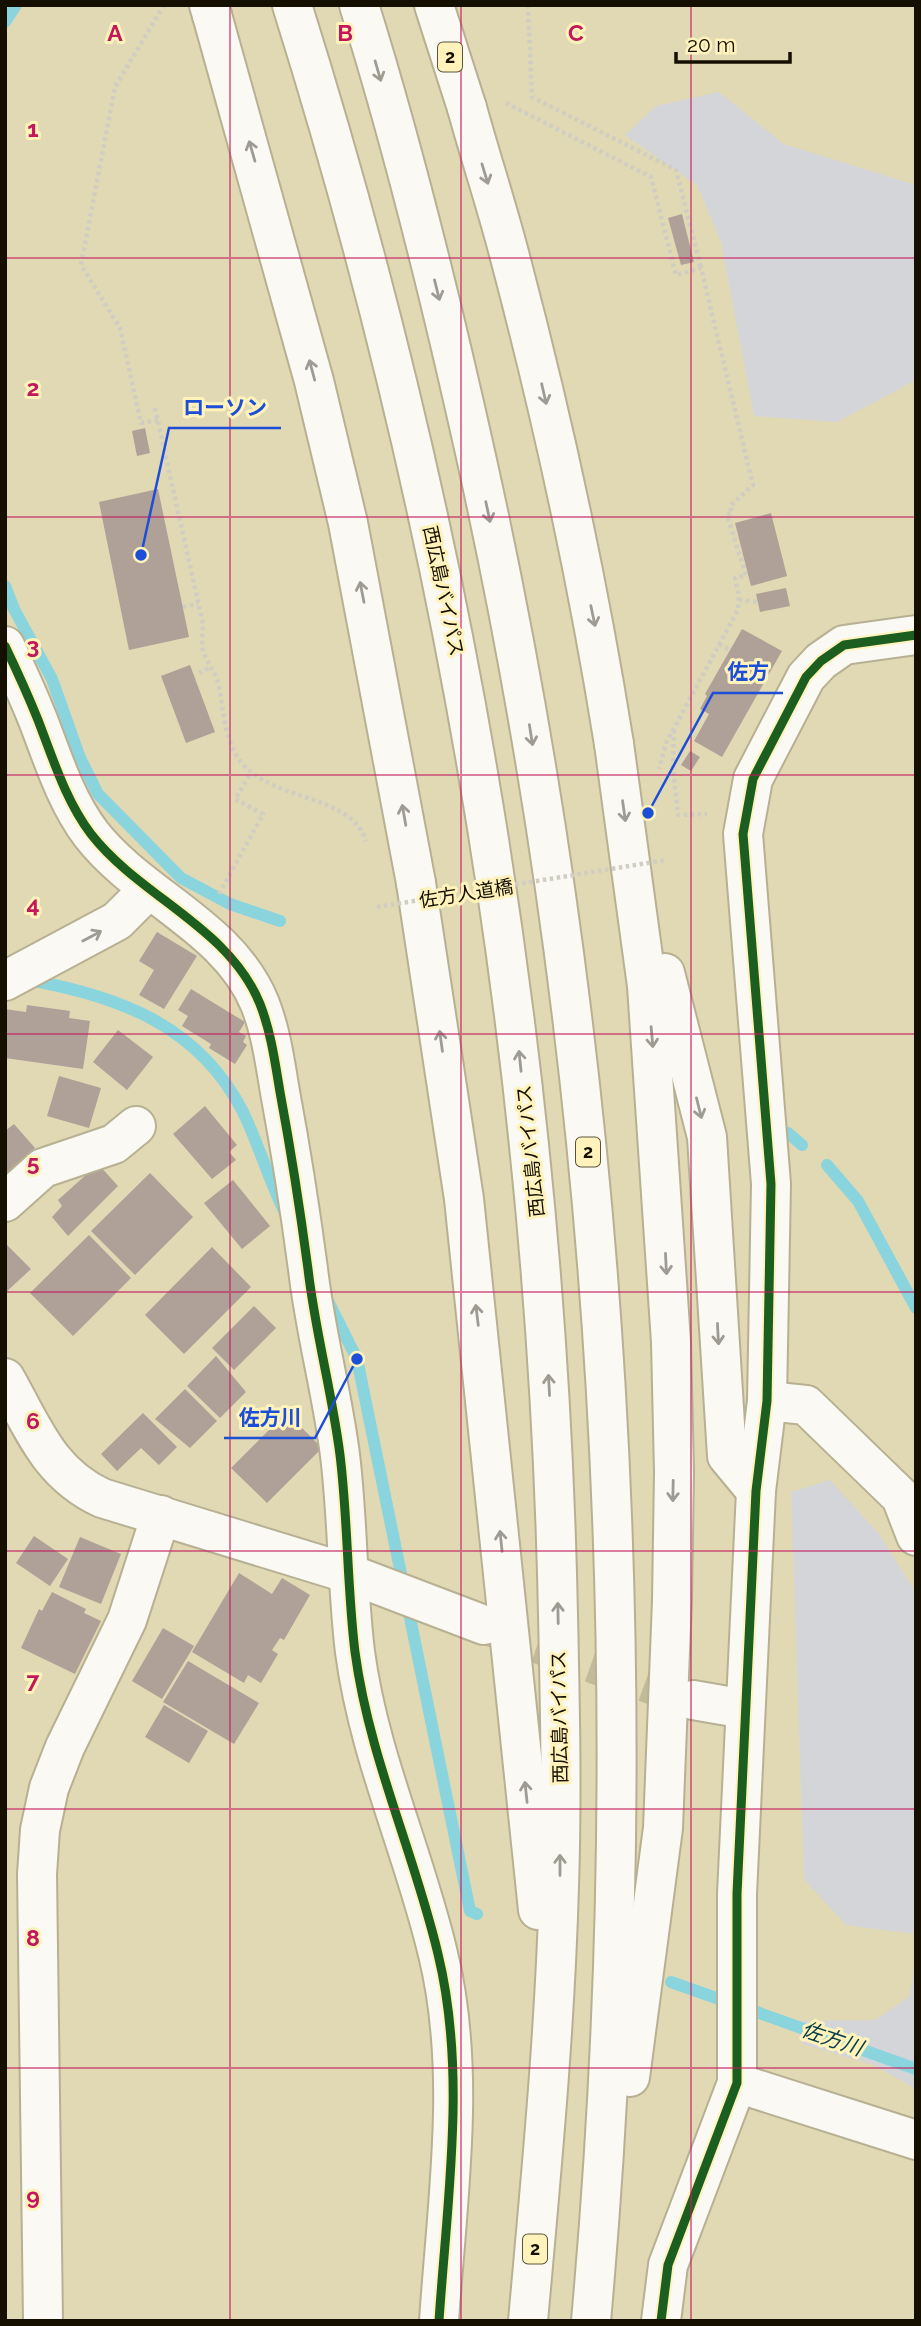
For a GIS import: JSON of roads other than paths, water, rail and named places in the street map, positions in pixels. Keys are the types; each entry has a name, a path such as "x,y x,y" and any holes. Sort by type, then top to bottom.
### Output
{"main road":[{"name":"西広島バイパス","path":"292,5 344,177 384,328 426,505 490,836 514,1004 533,1172 556,1509 559,1887 541,2177 528,2321"},
{"name":"2","path":"359,5 416,205 496,547 548,839 580,1080 609,1417 618,1768 615,1943 591,2321"},
{"name":"2","path":"434,5 481,103 511,260 598,640 638,902 656,1095 671,1342 672,1601 663,1828 597,2321"},
{"name":"2","path":"211,10 297,317 348,523 416,883 469,1239 540,1927 546,2011 546,2094 541,2177"},
{"path":"661,2321 667,2266 737,2083 737,1895 756,1492 767,1401 772,1184 743,834 746,814 753,779 806,677 821,661 844,645 916,635"},
{"path":"5,646 74,808 107,852 231,958 247,979 268,1028 298,1189 313,1312 339,1449 356,1656 369,1730 435,1941 449,2009 453,2064 452,2119 439,2321"},
{"path":"18,974 117,921 149,888"},
{"name":"2","path":"638,902 664,969 707,1137 727,1456 756,1492"},
{"path":"5,1202 43,1168 114,1143 136,1126"},
{"path":"5,1378 62,1473 80,1488 350,1574 484,1625"},
{"path":"767,1401 806,1405 901,1497 916,1536"},
{"path":"43,2321 37,1874 40,1830 49,1788 65,1747 127,1620 161,1516"},
{"path":"693,1700 745,1709"},
{"path":"737,2083 916,2140"}],"waterway":[{"path":"5,22 16,5"},
{"path":"5,586 14,609 52,679 80,758 98,794 181,878 230,904 280,921"},
{"name":"佐方川","path":"29,980 94,995 124,1006 153,1019 204,1057 225,1082 243,1112 286,1215"},
{"path":"788,1133 802,1145"},
{"path":"827,1165 858,1201 916,1308"},
{"name":"佐方川","path":"326,1297 357,1359 470,1911 477,1914"},
{"name":"佐方川","path":"671,1982 719,1999"},
{"name":"佐方川","path":"748,2009 916,2069"}],"tunnel":[{"path":"484,1625 693,1700"}],"place":[{"name":"ローソン","path":"141,555"},
{"name":"佐方","path":"648,813"},
{"name":"佐方川","path":"357,1359"}]}
